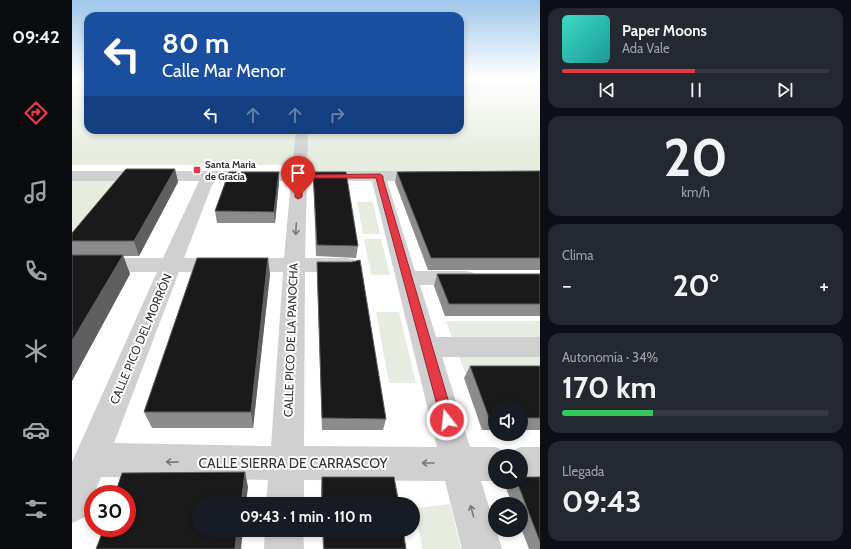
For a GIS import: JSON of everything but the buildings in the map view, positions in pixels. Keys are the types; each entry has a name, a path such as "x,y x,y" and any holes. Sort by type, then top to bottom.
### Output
{"street":[{"name":"CALLE PICO DE LA PANOCHA","path":"285,497 302,134"},
{"path":"72,176 441,176"},
{"path":"114,191 126,176"},
{"name":"CALLE PICO DEL MORRÓN","path":"72,504 205,183 212,176"},
{"path":"380,176 379,179 460,464 482,549"},
{"path":"72,266 351,265"},
{"path":"408,278 485,278"},
{"path":"426,347 540,347"},
{"name":"CALLE SIERRA DE CARRASCOY","path":"90,460 286,464 488,464"},
{"path":"528,464 540,464"},
{"path":"284,537 284,549"}],"shaded area":[{"path":"72,104 84,104 84,134 464,134 464,104 540,104 540,176 299,176 299,165 72,165"},
{"path":"72,179 123,179 72,242"},
{"path":"357,202 373,202 380,234 363,234"},
{"path":"364,239 381,239 390,275 371,275"},
{"path":"376,312 399,312 416,383 389,383"},
{"path":"446,321 540,321 540,373 465,373"},
{"path":"450,504 461,549 422,549 420,537 420,507"}],"place":[{"name":"Santa Maria de Gracia","path":"197,170"}],"route":[{"path":"298,197 299,176 380,176 379,179 447,420"}]}
